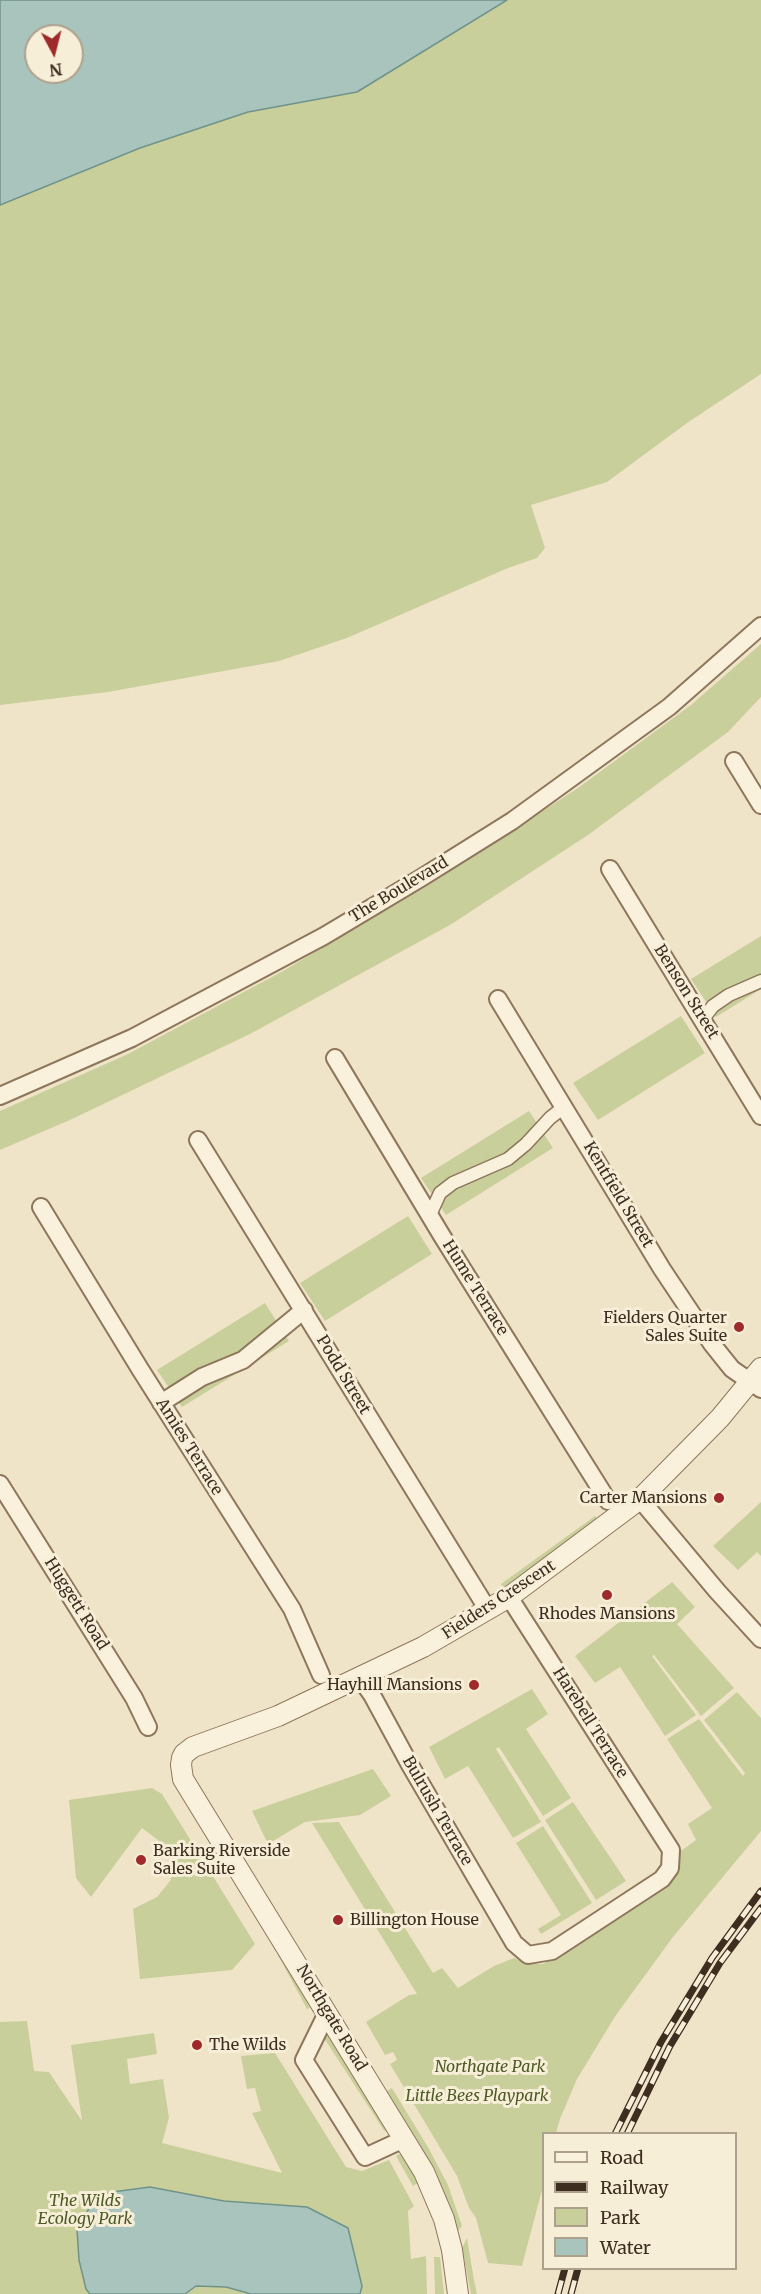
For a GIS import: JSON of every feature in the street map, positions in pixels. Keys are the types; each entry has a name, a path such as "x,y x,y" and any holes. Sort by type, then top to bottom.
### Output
{"street":[{"name":"The Boulevard","path":"0,1096 132,1038 324,936 421,878 512,821 669,707 761,626"},
{"path":"734,761 761,805"},
{"name":"Benson Street","path":"610,869 761,1116"},
{"path":"703,1019 713,1006 729,995 761,981"},
{"name":"Kentfield Street","path":"498,999 662,1269 712,1344 732,1369 758,1379"},
{"name":"Hume Terrace","path":"335,1058 430,1215 614,1508"},
{"path":"430,1215 440,1193 453,1183 508,1159 564,1107"},
{"name":"Podd Street","path":"198,1140 488,1610"},
{"name":"Amies Terrace","path":"41,1207 292,1609 324,1684"},
{"path":"161,1402 202,1377 243,1360 304,1310"},
{"name":"Fielders Crescent","path":"184,1754 206,1742 278,1716 324,1684 360,1678 423,1647 488,1610 515,1605 614,1508 645,1505 683,1457 758,1379"},
{"name":"Huggett Road","path":"0,1484 134,1698 148,1727"},
{"path":"645,1505 717,1591 761,1639"},
{"name":"Harebell Terrace","path":"514,1943 528,1955 552,1952 662,1879 670,1868 671,1850 515,1605"},
{"name":"Bulrush Terrace","path":"360,1678 372,1695 410,1765 514,1943"},
{"name":"Northgate Road","path":"184,1754 180,1765 183,1779 424,2172 444,2219 452,2250 458,2294"},
{"path":"327,2013 304,2060 365,2157 404,2139"}],"green space":[{"path":"0,0 761,0 761,374 687,423 607,482 531,505 545,548 537,558 508,568 347,638 279,661 108,692 0,705"},
{"path":"761,644 761,697 728,732 588,835 450,925 250,1034 70,1120 0,1150 0,1111 128,1054 283,971 427,886 578,788 691,705"},
{"path":"761,936 761,989 716,1017 691,979"},
{"path":"681,1016 705,1053 598,1120 573,1083"},
{"path":"529,1111 553,1148 446,1215 421,1178"},
{"path":"408,1216 432,1254 325,1321 300,1283"},
{"path":"265,1303 289,1341 182,1407 157,1370"},
{"path":"761,1502 761,1556 757,1552 738,1570 713,1546"},
{"path":"595,1516 598,1519 503,1588 501,1584"},
{"path":"672,1582 695,1607 677,1624 734,1688 701,1716 654,1655 652,1656 696,1715 665,1736 620,1667 595,1683 575,1656"},
{"path":"532,1689 548,1714 526,1729 571,1798 543,1816 499,1747 496,1749 541,1822 513,1838 468,1766 445,1779 429,1747"},
{"name":"Northgate Park","path":"737,1692 761,1718 761,1831 673,1937 616,2015 577,2079 556,2132 542,2132 542,2190 522,2266 488,2263 476,2218 469,2208 457,2176 390,2064 397,2060 393,2052 385,2055 366,2022 409,1995 417,1994 312,1823 339,1822 433,1973 442,1968 458,1988 494,1966 514,1958 528,1964 543,1964 676,1876 678,1853 696,1840 688,1824 712,1808 667,1739 699,1719 743,1776 745,1773 704,1720"},
{"path":"373,1769 391,1796 360,1815 305,1822 268,1844 252,1811"},
{"path":"152,1788 162,1794 255,1944 232,1970 140,1979 133,1909 157,1897 170,1881 175,1869 175,1853 142,1828 91,1897 76,1878 69,1800"},
{"path":"573,1802 626,1881 596,1900 545,1820"},
{"path":"543,1826 592,1903 541,1934 538,1929 561,1915 516,1843"},
{"path":"281,1953 310,2008 307,2009 278,1955"},
{"name":"The Wilds Ecology Park","path":"27,2021 34,2071 49,2072 82,2121 71,2045 154,2033 157,2054 127,2059 130,2084 163,2079 169,2118 162,2143 282,2173 252,2113 261,2111 255,2088 247,2089 241,2056 275,2053 346,2167 362,2171 389,2160 414,2206 408,2211 411,2259 426,2256 427,2294 0,2294 0,2022"},
{"path":"327,2030 386,2127 385,2132 324,2038"},
{"path":"392,2088 448,2185 462,2226 457,2232 432,2167 387,2091"},
{"path":"401,2153 418,2183 413,2186 396,2156"},
{"path":"467,2238 477,2294 471,2294 462,2248"},
{"path":"434,2257 440,2257 444,2294 435,2294"}],"water":[{"path":"0,0 507,0 357,92 248,112 140,148 0,205"},
{"path":"150,2187 224,2201 307,2207 348,2228 362,2286 360,2294 251,2294 226,2287 196,2286 185,2294 90,2294 86,2289 79,2260 77,2230 97,2194"}],"railway":[{"path":"616,2132 661,2042 712,1958 761,1891"},
{"path":"628,2132 670,2046 720,1963 761,1908"},
{"path":"558,2294 564,2270"},
{"path":"571,2294 577,2270"}],"place":[{"name":"Fielders Quarter Sales Suite","path":"739,1327"},
{"name":"Carter Mansions","path":"719,1498"},
{"name":"Rhodes Mansions","path":"607,1595"},
{"name":"Hayhill Mansions","path":"474,1685"},
{"name":"Barking Riverside Sales Suite","path":"141,1860"},
{"name":"Billington House","path":"338,1920"},
{"name":"The Wilds","path":"197,2045"}],"park label":[{"name":"Little Bees Playpark","path":"477,2096"}]}
